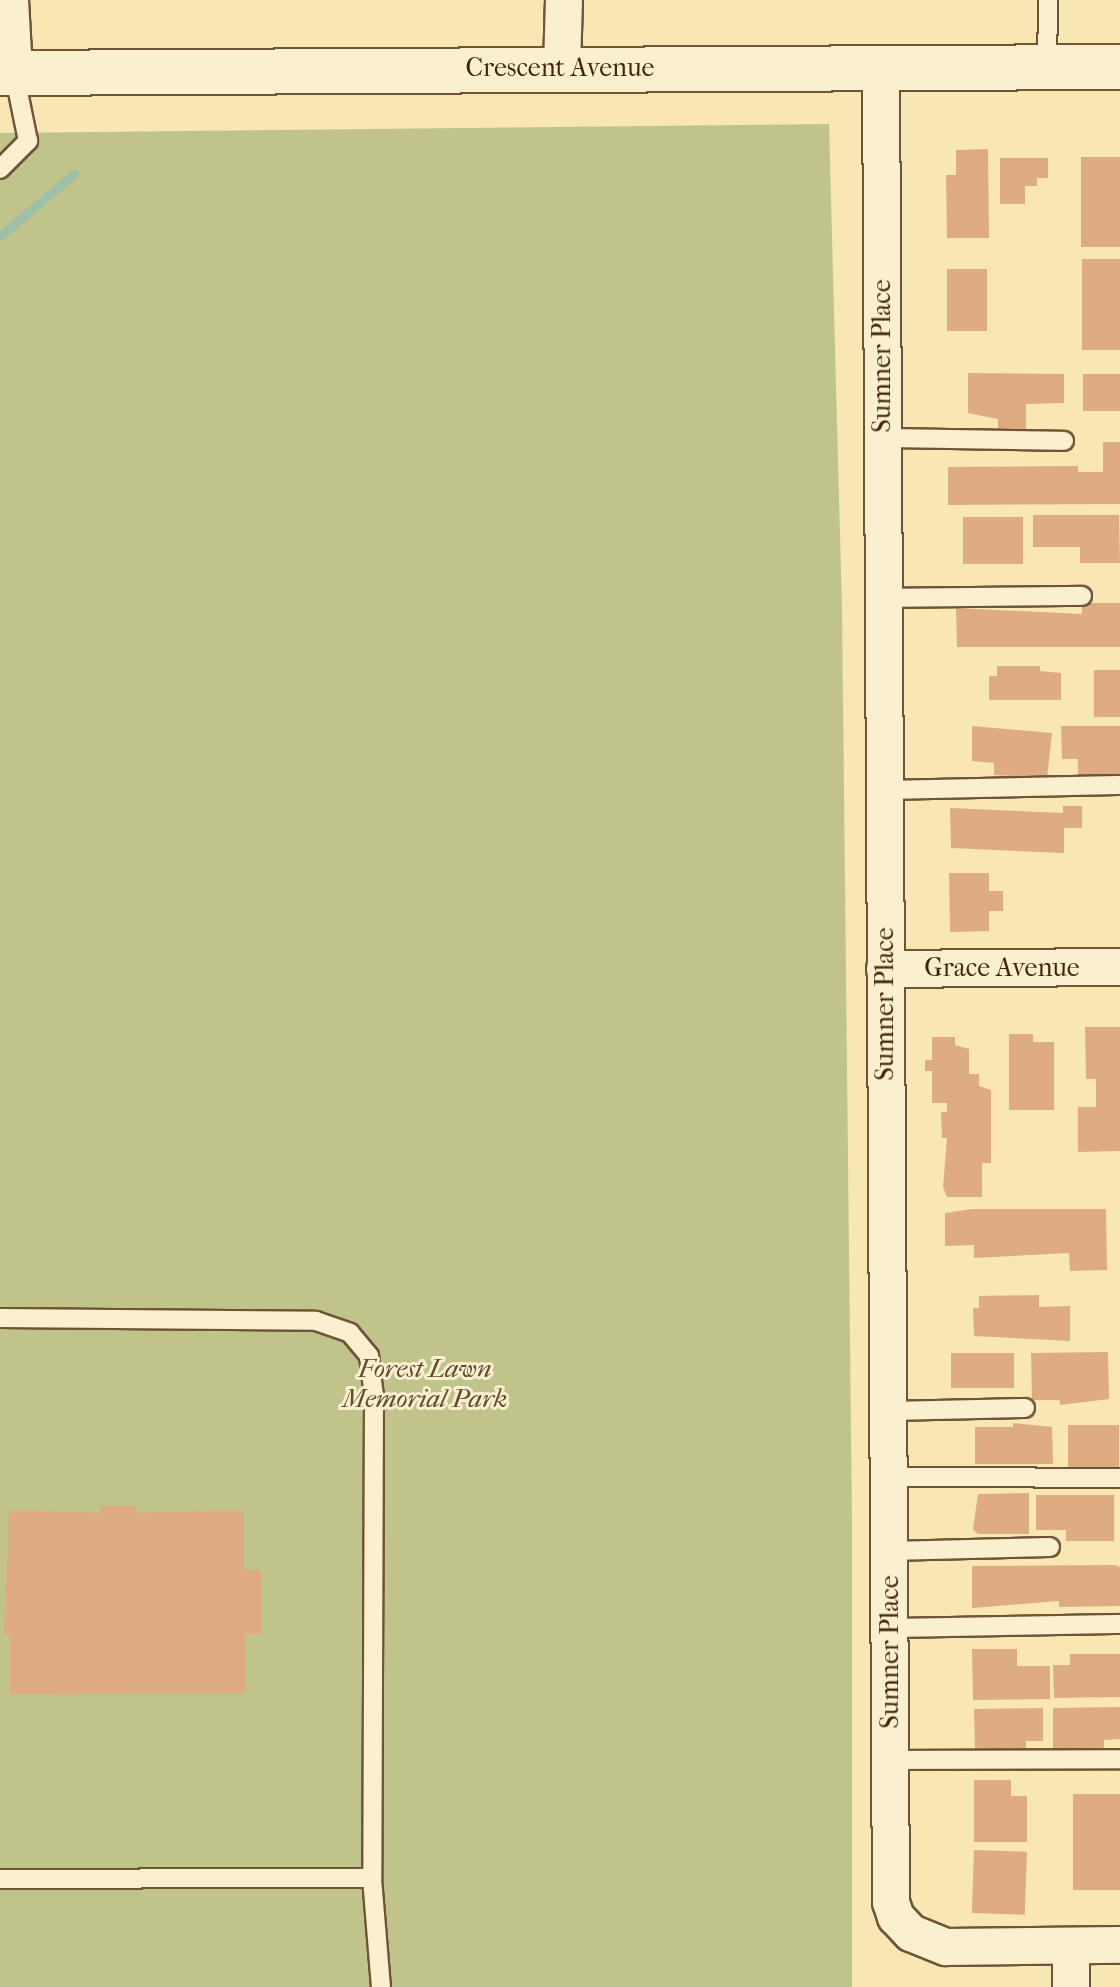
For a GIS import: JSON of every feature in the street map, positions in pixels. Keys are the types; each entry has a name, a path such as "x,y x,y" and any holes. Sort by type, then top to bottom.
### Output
{"main road":[{"name":"Crescent Avenue","path":"7,72 562,67 1120,67"}],"street":[{"path":"7,72 10,0"},
{"path":"562,67 564,0"},
{"name":"Sumner Place","path":"881,68 891,1902 911,1933 946,1947 1071,1946"},
{"name":"Grace Avenue","path":"885,969 1120,967"},
{"path":"1071,1987 1071,1946 1120,1945"}],"lane":[{"path":"1047,67 1048,0"},
{"path":"0,169 28,141 7,72"},
{"path":"883,438 1064,441"},
{"path":"883,598 1082,596"},
{"path":"884,790 1120,785"},
{"path":"0,1318 316,1321 350,1333 369,1356 374,1395 372,1878 381,1987"},
{"path":"888,1411 1025,1408"},
{"path":"888,1477 1120,1478"},
{"path":"889,1551 1050,1547"},
{"path":"889,1628 1120,1624"},
{"path":"890,1760 1120,1759"},
{"path":"0,1879 372,1878"}],"green space":[{"name":"Forest Lawn Memorial Park","path":"829,124 842,609 852,1525 852,1987 0,1987 0,133"}],"building":[{"path":"988,149 989,238 947,238 946,175 956,175 956,150"},
{"path":"1081,157 1120,157 1120,247 1081,247"},
{"path":"1000,158 1048,158 1048,178 1037,178 1037,186 1025,186 1025,204 1000,204"},
{"path":"1082,259 1120,259 1120,350 1082,350"},
{"path":"947,269 987,269 987,331 947,331"},
{"path":"968,373 1064,374 1064,403 1026,404 1026,430 998,431 998,419 968,413"},
{"path":"1083,374 1120,374 1120,411 1083,411"},
{"path":"1103,442 1120,442 1120,504 948,505 948,467 1078,466 1078,472 1103,472"},
{"path":"1033,515 1119,515 1120,563 1080,563 1080,547 1033,547"},
{"path":"963,517 1023,517 1023,564 963,564"},
{"path":"1082,603 1120,603 1120,647 957,647 956,608 1082,614"},
{"path":"997,666 1040,666 1040,671 1061,673 1061,700 989,700 989,676 997,676"},
{"path":"1094,670 1120,670 1120,717 1094,717"},
{"path":"972,726 1052,733 1047,778 994,775 994,763 972,761"},
{"path":"1061,726 1120,726 1120,775 1078,776 1078,759 1062,759"},
{"path":"1063,806 1082,806 1082,828 1064,828 1064,853 951,848 950,808 1063,813"},
{"path":"949,873 989,873 989,891 1003,891 1003,911 989,911 989,931 950,932"},
{"path":"1085,1027 1120,1027 1120,1151 1078,1152 1078,1107 1096,1107 1096,1079 1086,1079"},
{"path":"1009,1034 1033,1034 1033,1042 1054,1042 1054,1110 1009,1110"},
{"path":"932,1037 955,1037 955,1045 969,1049 969,1074 979,1074 979,1086 991,1090 991,1163 982,1163 982,1197 947,1197 943,1187 947,1138 942,1138 941,1112 947,1112 947,1103 932,1103 932,1071 925,1071 925,1060 932,1060"},
{"path":"972,1209 1106,1209 1107,1270 1070,1271 1069,1253 974,1258 974,1245 945,1246 945,1213"},
{"path":"1039,1295 1039,1307 1070,1306 1070,1341 974,1336 973,1308 979,1308 979,1296"},
{"path":"1108,1352 1109,1399 1060,1405 1060,1400 1032,1400 1031,1353"},
{"path":"951,1353 1014,1353 1014,1388 951,1388"},
{"path":"1013,1423 1052,1427 1053,1464 975,1464 975,1427 1013,1427"},
{"path":"1068,1425 1119,1425 1119,1467 1068,1467"},
{"path":"1029,1493 1029,1534 978,1534 973,1529 978,1494"},
{"path":"1036,1495 1114,1495 1114,1541 1066,1541 1066,1530 1036,1530"},
{"path":"101,1506 136,1506 136,1513 244,1510 244,1570 261,1570 261,1634 245,1634 245,1693 10,1694 10,1635 4,1635 9,1510 101,1513"},
{"path":"972,1566 1120,1567 1120,1606 1059,1607 1059,1601 972,1608"},
{"path":"972,1649 1017,1649 1017,1666 1050,1666 1050,1699 973,1700"},
{"path":"1070,1654 1120,1654 1120,1697 1054,1698 1053,1665 1070,1665"},
{"path":"1120,1707 1120,1739 1104,1740 1104,1752 1053,1752 1053,1708"},
{"path":"1043,1708 1043,1741 1026,1741 1026,1753 975,1753 974,1709"},
{"path":"974,1780 1011,1780 1011,1796 1027,1796 1027,1842 974,1842"},
{"path":"1073,1794 1120,1794 1120,1890 1073,1890"},
{"path":"974,1850 1027,1852 1025,1915 972,1913"}],"waterway":[{"path":"0,236 74,174"}]}
